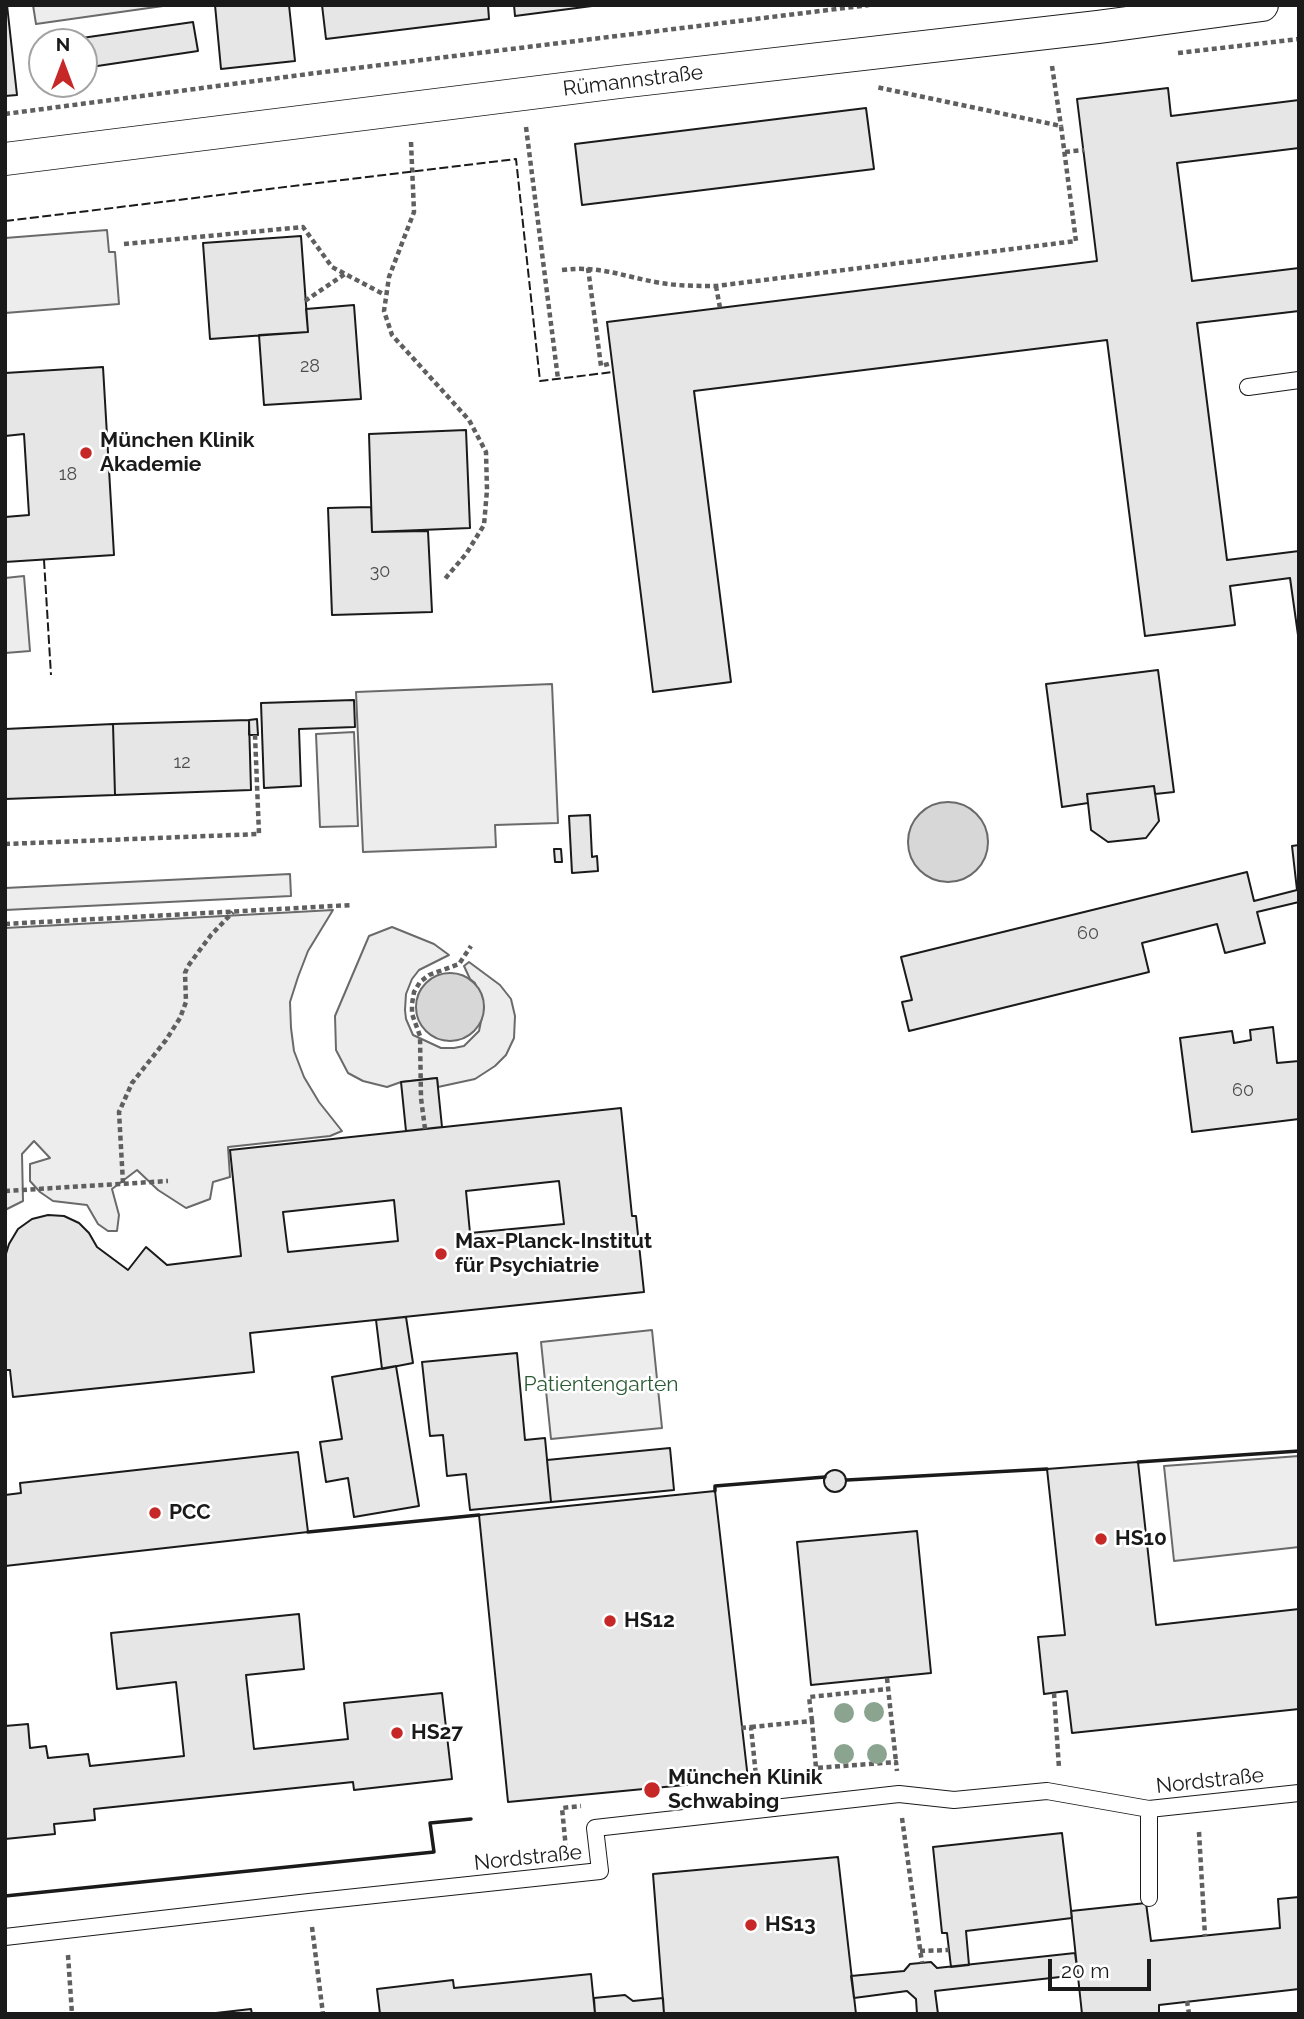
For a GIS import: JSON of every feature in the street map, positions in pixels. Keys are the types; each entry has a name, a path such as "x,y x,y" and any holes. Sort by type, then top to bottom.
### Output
{"street":[{"name":"Rümannstraße","path":"5,159 1262,5"}],"lane":[{"path":"1248,387 1299,380"},
{"name":"Nordstraße","path":"5,1937 600,1871 595,1828 899,1794 954,1800 1047,1791 1149,1809 1299,1793"},
{"path":"1149,1809 1149,1898"}],"path":[{"path":"5,114 869,5"},
{"path":"562,270 602,269 659,283 716,286 1076,241 1051,58"},
{"path":"874,87 1061,126"},
{"path":"526,126 558,379"},
{"path":"411,141 414,212 389,277 384,311 393,335 469,420 486,452 484,525 466,554 444,580"},
{"path":"1065,152 1084,150"},
{"path":"124,244 303,227 332,267 385,295"},
{"path":"588,268 601,366 612,363"},
{"path":"305,301 345,274"},
{"path":"716,286 720,308"},
{"path":"5,845 259,834 254,735"},
{"path":"5,924 352,905"},
{"path":"123,1183 119,1112 131,1083 180,1018 186,1002 185,973 188,966 211,935 234,912"},
{"path":"425,1129 421,1098 420,1036 412,1014 414,992 420,982 429,975 459,964 471,946"},
{"path":"5,1191 168,1181"},
{"path":"887,1678 899,1794 922,1963"},
{"path":"888,1689 809,1697 816,1768 896,1762"},
{"path":"1054,1693 1061,1794"},
{"path":"751,1727 812,1721"},
{"path":"1199,1832 1205,1936"},
{"path":"309,1902 323,2014"},
{"path":"65,1930 72,2014"},
{"path":"920,1951 949,1950"},
{"path":"1187,2001 1189,2014"}],"shaded area":[{"path":"33,5 170,5 36,24"},
{"path":"107,230 109,252 115,252 119,304 5,313 5,238"},
{"path":"24,576 30,651 5,653 5,578"},
{"path":"552,684 558,823 495,825 496,847 363,852 356,692"},
{"path":"354,732 358,826 320,827 316,734"},
{"path":"940,802 956,802 977,813 988,834 988,850 977,871 956,882 940,882 926,876 914,864 908,850 908,834 914,820 926,808"},
{"path":"290,874 291,896 5,910 5,888"},
{"path":"333,910 308,951 298,977 290,1002 291,1028 294,1051 304,1077 319,1102 342,1131 330,1136 228,1147 230,1177 213,1182 210,1199 186,1208 158,1190 137,1170 112,1189 119,1215 117,1231 108,1231 98,1224 87,1205 53,1201 40,1192 30,1181 30,1164 50,1158 34,1141 22,1154 23,1201 5,1210 5,928"},
{"path":"392,927 434,944 449,955 419,970 412,979 406,994 405,1010 413,1035 441,1048 454,1048 464,1046 479,1031 484,1007 475,983 464,966 469,962 500,985 511,999 515,1016 514,1038 506,1055 475,1079 438,1087 437,1078 401,1082 387,1087 363,1081 348,1073 336,1050 335,1016 369,936"},
{"path":"450,973 463,976 474,983 481,994 484,1007 481,1020 474,1031 463,1038 450,1041 437,1038 426,1031 419,1020 416,1007 419,994 426,983 437,976"},
{"name":"Patientengarten","path":"652,1330 662,1428 551,1439 541,1342"},
{"path":"1299,1456 1299,1547 1174,1561 1164,1466"}],"building":[{"path":"5,5 17,95 5,96"},
{"path":"215,5 289,5 295,61 221,69"},
{"path":"322,5 488,5 489,19 326,39"},
{"path":"514,5 591,5 592,6 515,16"},
{"path":"193,22 198,51 98,66 98,36"},
{"path":"1168,88 1171,116 1299,100 1299,148 1177,163 1192,281 1299,268 1299,311 1197,323 1227,560 1299,551 1299,642 1290,578 1230,586 1235,625 1145,636 1107,340 694,391 731,682 653,692 607,322 1097,261 1077,99"},
{"path":"866,108 874,169 582,205 575,144"},
{"path":"301,236 308,332 210,339 203,243"},
{"path":"354,305 361,399 264,405 259,335 308,332 306,309"},
{"path":"103,367 114,555 5,562 5,517 29,515 24,434 5,436 5,373"},
{"path":"466,430 470,528 372,532 369,434"},
{"path":"371,507 372,532 428,531 432,612 332,615 328,508"},
{"path":"1158,670 1174,792 1155,794 1154,786 1087,794 1088,803 1062,807 1046,684"},
{"path":"354,700 355,727 299,729 301,786 264,788 261,703"},
{"path":"257,719 258,735 249,735 249,720"},
{"path":"249,720 251,790 115,795 113,724"},
{"path":"113,724 115,795 5,799 5,729"},
{"path":"1154,786 1159,821 1146,838 1108,842 1091,830 1087,794"},
{"path":"590,815 592,857 597,856 598,871 572,873 569,816"},
{"path":"1299,845 1299,902 1257,912 1265,943 1225,953 1217,924 1142,943 1149,972 909,1031 902,1002 912,1000 901,957 1247,872 1254,901 1297,890 1292,846"},
{"path":"554,849 561,849 562,862 555,862"},
{"path":"1273,1027 1277,1063 1299,1061 1299,1119 1192,1132 1180,1038 1232,1031 1234,1043 1251,1040 1250,1030"},
{"path":"437,1078 442,1127 406,1131 401,1082"},
{"name":"Max-Planck-Institut für Psychiatrie","path":"621,1108 632,1216 636,1216 644,1292 250,1333 254,1372 13,1397 10,1370 5,1370 5,1257 18,1229 32,1219 48,1215 64,1216 79,1223 97,1247 128,1270 146,1247 167,1265 241,1256 230,1150","holes":["559,1181 564,1224 470,1233 466,1191","394,1200 398,1241 288,1252 283,1212"]},
{"path":"406,1317 413,1363 382,1369 376,1320"},
{"path":"517,1353 525,1440 545,1438 551,1502 470,1510 466,1474 447,1476 443,1435 430,1436 422,1362"},
{"path":"396,1366 419,1506 354,1517 348,1478 326,1482 320,1442 342,1439 332,1377"},
{"path":"670,1448 674,1490 551,1502 547,1460"},
{"name":"PCC","path":"298,1452 308,1532 5,1566 5,1495 21,1493 20,1483"},
{"name":"HS10","path":"1138,1462 1156,1625 1299,1609 1299,1709 1072,1733 1067,1691 1044,1694 1038,1637 1065,1635 1047,1469"},
{"path":"835,1470 843,1473 846,1481 843,1489 835,1492 827,1489 824,1481 827,1473"},
{"name":"HS12","path":"715,1491 748,1779 508,1802 479,1515"},
{"path":"917,1531 931,1673 811,1685 797,1542"},
{"name":"HS27","path":"299,1614 304,1669 246,1675 254,1749 348,1739 344,1703 442,1693 452,1779 354,1790 353,1782 94,1809 95,1820 54,1824 55,1834 5,1839 5,1726 28,1724 30,1748 46,1746 48,1758 88,1754 90,1766 184,1756 176,1682 117,1689 111,1633"},
{"path":"1062,1833 1072,1918 966,1931 969,1965 951,1967 947,1933 942,1933 933,1847"},
{"name":"HS13","path":"838,1857 856,2014 664,2014 653,1874"},
{"path":"1299,1897 1299,1989 1159,2005 1159,2014 1082,2014 1071,1911 1146,1903 1151,1941 1280,1928 1278,1899"},
{"path":"1075,1953 1078,1975 935,1991 938,2014 917,2014 916,1999 907,1991 854,1998 851,1976 904,1971 910,1964 931,1962 937,1968"},
{"path":"591,1974 595,2014 380,2014 377,1989 453,1980 454,1988"},
{"path":"625,1995 633,2001 663,1998 664,2014 595,2014 594,1998"},
{"path":"251,2009 252,2014 207,2014"}],"fence":[{"path":"5,221 516,159 540,381 613,372"},
{"path":"44,560 51,675"}],"wall":[{"path":"1138,1462 1299,1451"},
{"path":"847,1480 1047,1469"},
{"path":"715,1491 715,1486 825,1477"},
{"path":"308,1532 479,1515"},
{"path":"5,1896 434,1852 430,1823 471,1819"}],"place":[{"name":"München Klinik Akademie","path":"86,453"},
{"name":"Max-Planck-Institut für Psychiatrie","path":"441,1254"},
{"name":"PCC","path":"155,1513"},
{"name":"HS10","path":"1101,1539"},
{"name":"HS12","path":"610,1621"},
{"name":"HS27","path":"397,1733"},
{"name":"München Klinik Schwabing","path":"652,1790"},
{"name":"HS13","path":"751,1925"}]}
